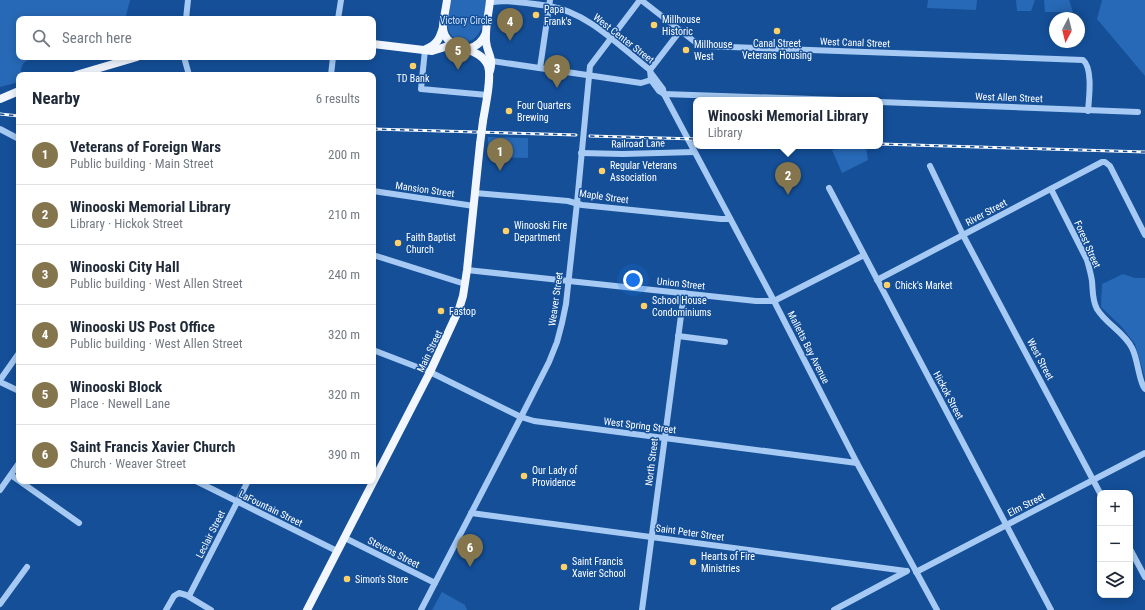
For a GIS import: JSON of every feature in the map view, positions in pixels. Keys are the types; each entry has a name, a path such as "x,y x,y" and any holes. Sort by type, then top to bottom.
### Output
{"main road":[{"path":"425,50 434,46 438,42 443,28 447,0"},
{"name":"Main Street","path":"376,476 430,372 459,309 467,270 480,144 492,61 487,46 486,33 492,1"},
{"path":"443,28 448,38 455,45"},
{"path":"468,49 478,44 484,38 486,33"},
{"path":"376,44 432,51 455,45"},
{"name":"Main Street","path":"455,45 478,54 484,60 488,68 489,76"},
{"path":"86,72 127,60"},
{"path":"0,95 16,92"},
{"path":"0,99 16,92"},
{"name":"Main Street","path":"307,610 372,484"}],"street":[{"path":"186,16 188,0"},
{"path":"338,16 341,0"},
{"name":"West Canal Street","path":"641,0 695,42 708,46 1083,60 1087,64 1089,70 1088,110"},
{"name":"Weaver Street","path":"421,610 522,417 549,362 557,342 562,323 568,281 590,66 641,0"},
{"name":"West Center Street","path":"492,1 550,3 586,20 652,75"},
{"path":"540,68 550,3"},
{"path":"492,61 641,83 652,75 680,31"},
{"path":"425,50 421,89 487,95"},
{"path":"185,60 188,72"},
{"path":"331,72 333,60"},
{"name":"Malletts Bay Avenue","path":"652,75 659,91 664,94 730,218 857,463 936,610"},
{"path":"664,94 752,97"},
{"name":"West Allen Street","path":"883,102 1138,112"},
{"path":"0,129 16,137"},
{"name":"Railroad Lane","path":"581,153 623,154 694,152"},
{"name":"River Street","path":"877,280 1105,162 1110,166 1145,234"},
{"name":"West Street","path":"930,166 963,235 1099,490"},
{"name":"Hickok Street","path":"829,188 1051,610"},
{"name":"Forest Street","path":"1051,189 1087,260 1091,272 1094,299 1097,308 1102,316 1123,335 1132,348 1137,361 1142,384 1145,389"},
{"name":"Mansion Street","path":"376,191 474,206"},
{"name":"Maple Street","path":"475,193 568,201 713,219 730,218"},
{"path":"376,256 465,284"},
{"path":"774,301 864,256"},
{"name":"Union Street","path":"467,270 762,302 774,301"},
{"name":"North Street","path":"642,610 684,293"},
{"path":"678,336 725,342"},
{"name":"West Spring Street","path":"376,351 430,372 522,417 544,423 857,463"},
{"path":"16,357 0,381 16,389"},
{"name":"Elm Street","path":"834,610 906,571 915,570 1006,526 1145,453"},
{"path":"0,490 16,468"},
{"path":"11,475 16,479"},
{"path":"24,484 79,523"},
{"name":"LaFountain Street","path":"202,484 337,551"},
{"name":"Leclair Street","path":"189,596 247,484"},
{"name":"Saint Peter Street","path":"471,514 906,571"},
{"name":"Stevens Street","path":"344,538 435,584"},
{"path":"1133,555 1145,577"},
{"path":"0,604 27,567"},
{"path":"166,610 176,593 189,596 211,610"}],"green space":[{"path":"0,0 130,0 126,16 16,16 16,60 28,60 22,65 21,72 16,72 16,83 0,87"},
{"name":"Victory Circle","path":"451,0 486,0 482,26 479,33 471,40 466,42 457,40 450,33 448,22"},
{"path":"928,0 977,0 976,10 927,8"},
{"path":"1016,0 1035,0 1031,11 1017,11"},
{"path":"1044,0 1069,0 1073,12 1049,12 1045,12"},
{"path":"1102,0 1145,0 1145,76 1097,19"},
{"path":"488,137 528,138 528,158 488,157"},
{"path":"866,149 868,160 842,173 832,150"},
{"path":"1123,274 1135,278 1145,278 1145,378 1135,344 1121,326 1101,307 1102,284"},
{"path":"442,592 465,605 467,610 432,610"}],"railway":[{"path":"0,114 16,116"},
{"path":"376,129 576,135"},
{"path":"590,136 693,139"},
{"path":"883,144 1145,152"}],"place":[{"name":"Papa Frank's","path":"536,15"},
{"name":"Millhouse Historic","path":"654,25"},
{"name":"Canal Street Veterans Housing","path":"777,31"},
{"name":"Winooski US Post Office","path":"510,41"},
{"name":"Millhouse West","path":"686,50"},
{"name":"TD Bank","path":"413,66"},
{"name":"Winooski Block","path":"458,70"},
{"name":"Winooski City Hall","path":"557,88"},
{"name":"Four Quarters Brewing","path":"509,111"},
{"name":"Veterans of Foreign Wars","path":"500,171"},
{"name":"Regular Veterans Association","path":"602,171"},
{"name":"Winooski Memorial Library","path":"788,195"},
{"name":"Winooski Fire Department","path":"506,231"},
{"name":"Faith Baptist Church","path":"398,243"},
{"name":"Chick's Market","path":"887,285"},
{"name":"School House Condominiums","path":"644,306"},
{"name":"Fastop","path":"441,311"},
{"name":"Our Lady of Providence","path":"524,476"},
{"name":"Hearts of Fire Ministries","path":"693,562"},
{"name":"Saint Francis Xavier Church","path":"470,567"},
{"name":"Saint Francis Xavier School","path":"564,567"},
{"name":"Simon's Store","path":"347,579"}]}
